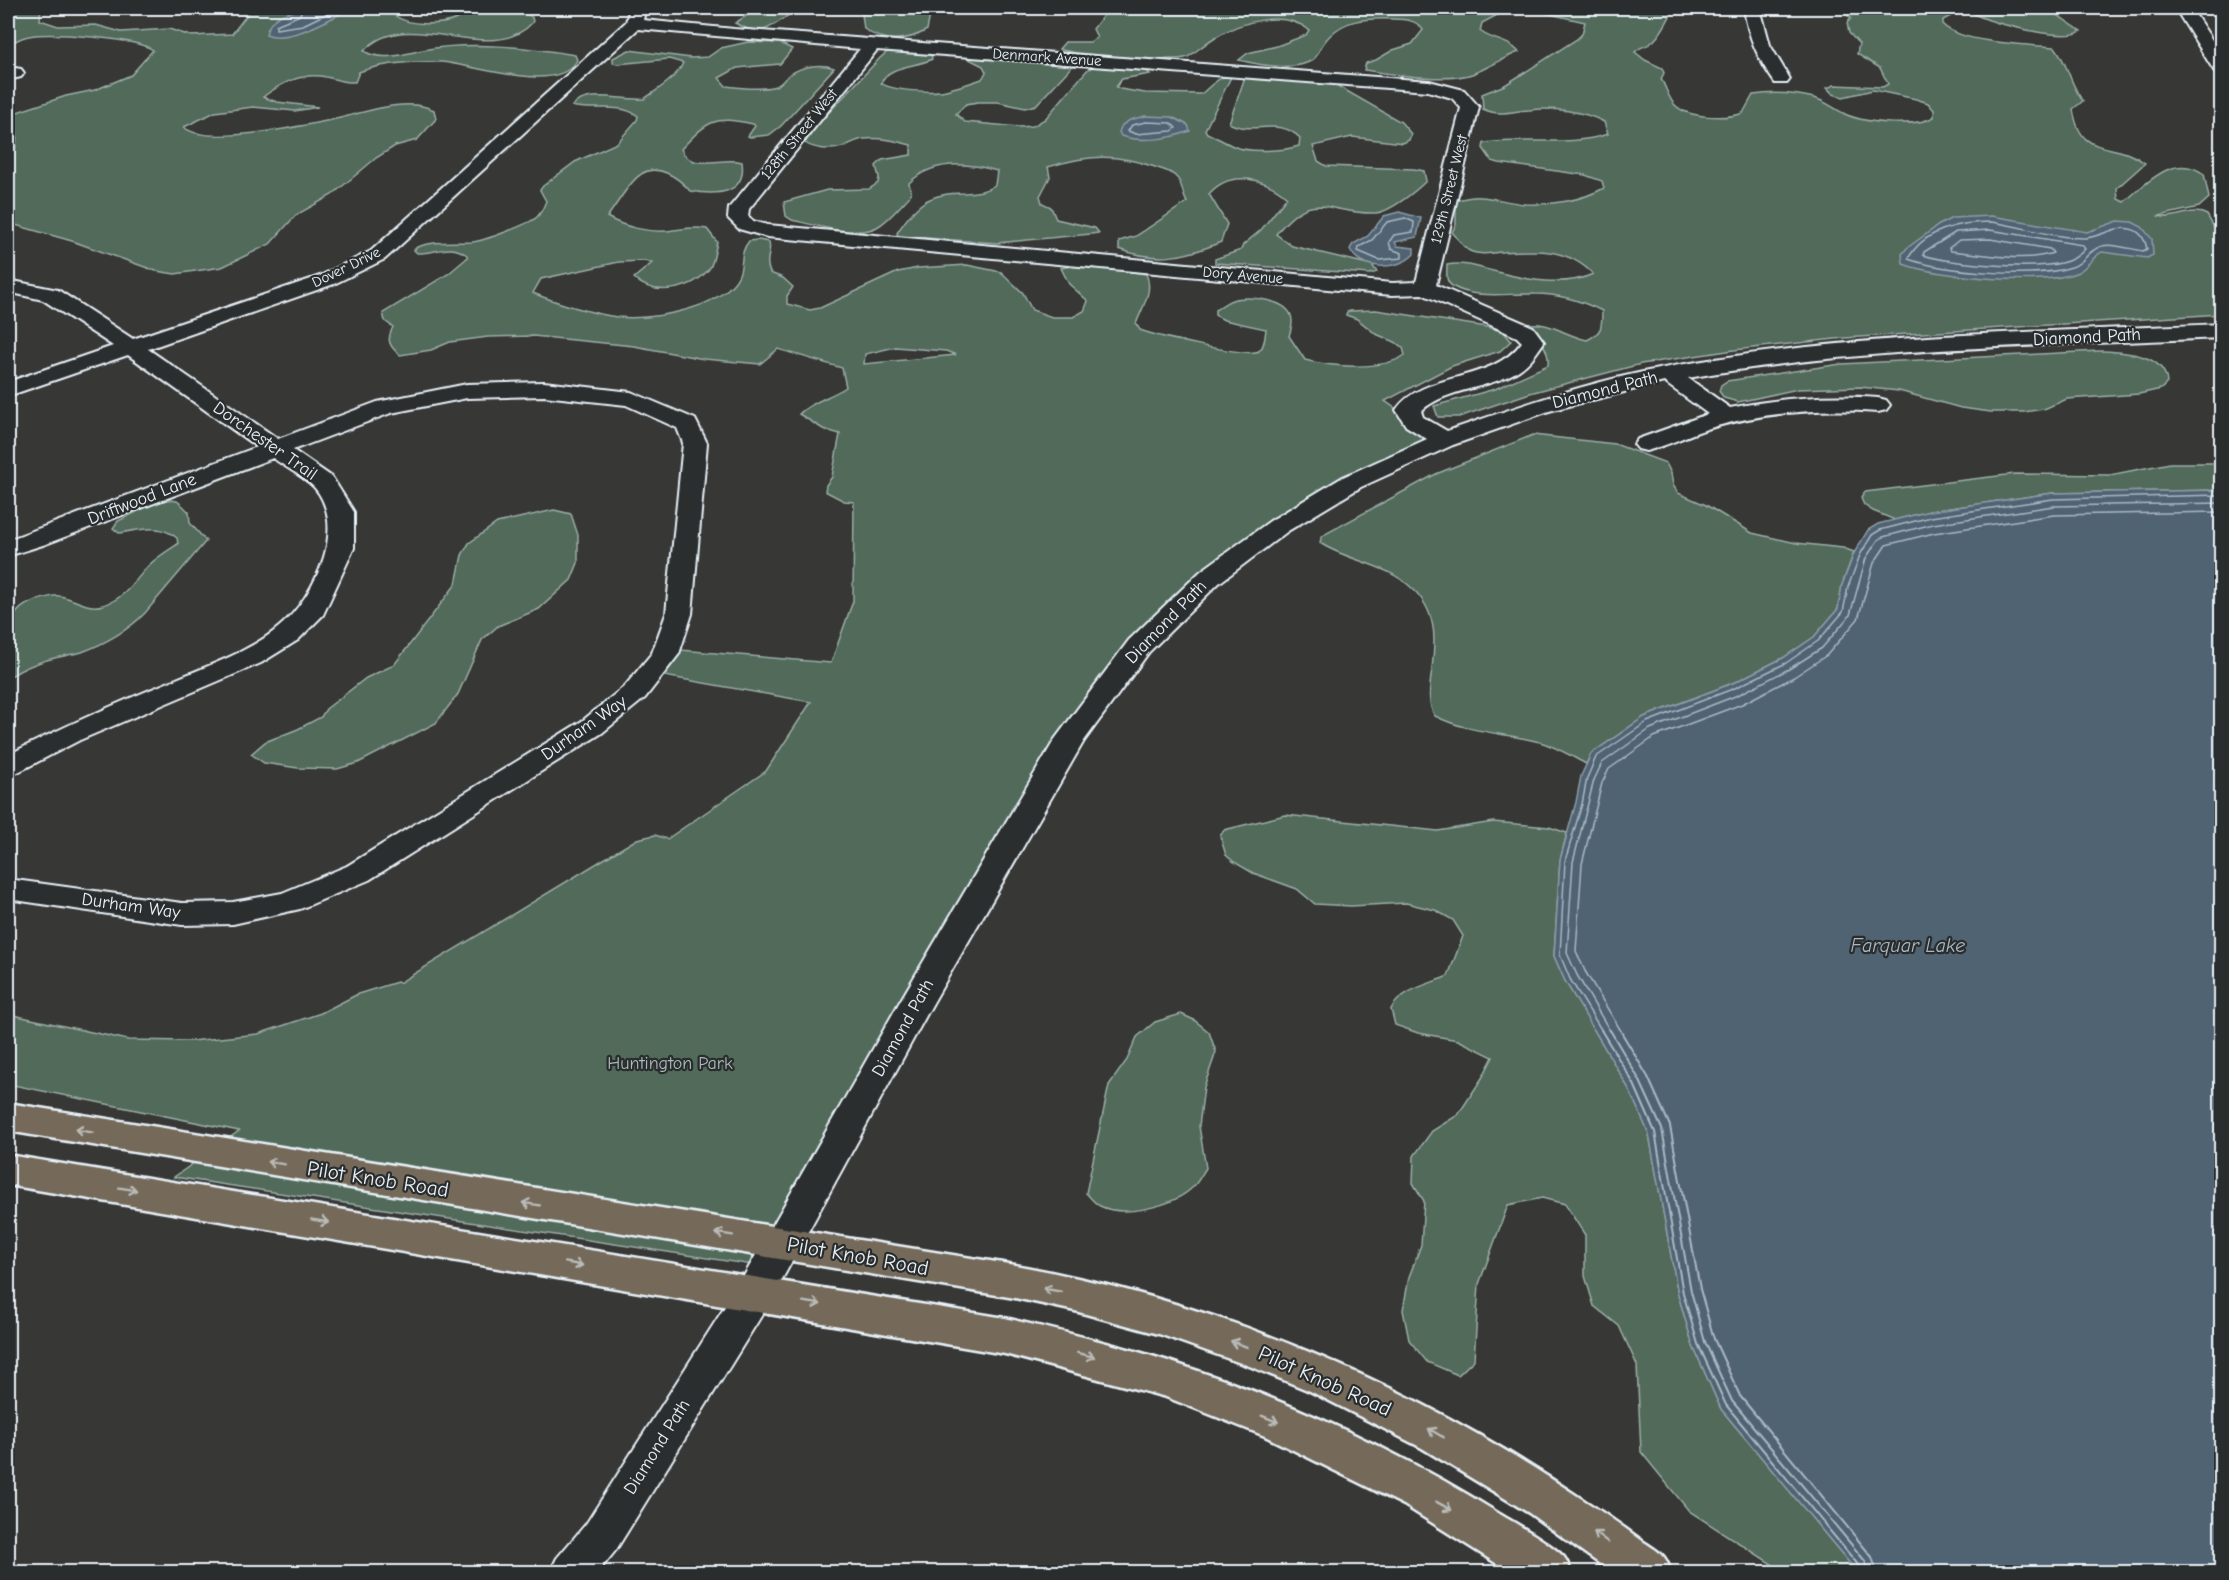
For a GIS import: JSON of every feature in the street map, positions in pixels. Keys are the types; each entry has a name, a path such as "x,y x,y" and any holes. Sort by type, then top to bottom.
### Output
{"main road":[{"name":"Pilot Knob Road","path":"8,1118 209,1153 782,1242 1071,1293 1205,1331 1244,1345 1307,1371 1428,1429 1534,1491 1647,1572"},
{"path":"8,1170 1005,1336 1114,1362 1190,1386 1304,1434 1394,1478 1457,1513 1547,1572"}],"street":[{"path":"1752,8 1756,35 1762,50 1781,79"},
{"path":"2183,8 2222,70"},
{"name":"Denmark Avenue","path":"635,16 873,44 1429,86 1458,94"},
{"name":"Dover Drive","path":"8,389 327,280 378,255 635,16"},
{"name":"128th Street West","path":"746,225 738,218 739,207 873,44"},
{"name":"129th Street West","path":"1425,288 1470,107 1458,94"},
{"name":"Dory Avenue","path":"746,225 767,231 1392,289 1425,288 1525,332 1533,342 1528,353 1518,362 1503,370 1422,398 1408,410 1414,421 1445,440"},
{"name":"Dorchester Trail","path":"8,286 50,295 131,347 323,482 341,512 341,548 314,609 288,634 251,657 70,734 8,766"},
{"name":"Diamond Path","path":"572,1572 601,1537 754,1294 916,1003 1070,739 1139,646 1210,576 1279,526 1353,482 1445,440 1541,406 1669,375 1750,360 1861,348 2222,331"},
{"path":"1669,375 1725,416"},
{"name":"Durham Way","path":"8,889 182,914 233,913 289,902 358,873 592,727 635,692 665,654 679,614 695,443 687,424 631,399 544,389 467,391 385,407 275,448"},
{"path":"1646,444 1689,425 1725,416 1823,402 1878,405"},
{"name":"Driftwood Lane","path":"8,548 37,540 275,448"}],"green space":[{"path":"8,8 41,8 40,20 58,26 96,25 121,32 169,29 191,36 232,34 252,8 398,8 395,9 394,15 400,19 424,24 457,19 475,9 506,10 527,14 532,17 533,22 515,35 495,40 403,33 382,38 364,51 385,57 441,47 499,46 575,55 577,60 567,71 553,76 514,75 431,62 379,66 359,72 355,82 317,76 301,77 277,87 263,97 277,102 318,107 295,111 253,107 215,112 184,127 195,133 211,135 254,133 317,123 397,105 422,106 434,110 436,119 417,140 395,146 376,158 332,195 296,215 270,244 222,267 175,274 156,271 72,241 8,223 8,165 14,154 17,133 8,130 8,115 66,96 95,90 131,75 153,50 112,39 55,35 20,38 8,45"},
{"path":"758,8 799,8 777,24 762,30 745,28 735,23"},
{"path":"866,8 927,8 930,15 927,30 903,39 879,37 864,29 862,14"},
{"path":"1109,8 1668,8 1672,12 1658,36 1650,44 1635,52 1662,68 1664,73 1661,79 1672,101 1688,113 1718,117 1736,115 1743,113 1753,95 1784,94 1818,99 1843,113 1875,122 1902,123 1934,117 1934,110 1928,103 1916,99 1873,90 1843,97 1833,94 1827,88 1834,85 1883,87 1888,84 1880,68 1857,54 1859,44 1849,33 1847,23 1851,18 1839,8 1939,8 1951,16 1943,20 1943,25 1964,36 2012,44 2055,47 2083,101 2073,109 2077,125 2083,136 2100,146 2121,151 2145,163 2117,188 2118,199 2124,202 2152,179 2172,168 2182,166 2193,168 2204,174 2209,198 2199,207 2159,216 2171,217 2195,212 2207,215 2221,239 2221,314 1844,338 1734,350 1641,364 1530,393 1459,417 1438,417 1434,406 1495,389 1548,365 1545,348 1525,325 1541,324 1587,340 1596,335 1600,329 1602,311 1586,304 1561,296 1544,294 1471,293 1452,286 1448,282 1447,274 1447,265 1459,264 1543,281 1569,281 1593,274 1573,259 1550,252 1484,254 1472,252 1452,232 1456,225 1456,201 1466,198 1483,197 1516,203 1546,204 1576,199 1604,188 1602,181 1585,175 1492,161 1483,148 1484,143 1500,141 1578,140 1608,134 1604,122 1568,111 1538,109 1501,113 1483,109 1482,94 1505,85 1577,39 1582,34 1585,22 1532,10 1499,14 1482,23 1480,31 1510,45 1519,52 1472,74 1448,78 1364,70 1366,63 1412,44 1423,30 1414,22 1402,20 1364,20 1346,24 1330,35 1312,60 1301,65 1283,67 1239,60 1248,53 1277,46 1306,35 1309,30 1287,20 1261,20 1236,27 1214,38 1188,57 1179,59 1125,58 1059,49 1065,42 1090,42 1097,37 1093,29"},
{"path":"1964,8 2047,8 2081,31 2061,35 2030,31 1976,15"},
{"name":"Huntington Park","path":"748,42 780,43 792,49 780,64 737,68 719,78 726,86 753,89 773,87 794,72 805,68 823,66 834,68 781,126 769,135 750,137 748,136 755,126 753,124 729,120 720,121 705,126 681,149 686,156 700,162 742,162 742,173 734,187 718,193 690,191 667,173 647,171 631,183 607,217 628,226 651,231 707,229 717,242 709,269 693,282 673,289 662,289 652,288 634,278 652,263 619,262 541,279 533,293 574,307 617,317 645,317 677,312 693,308 721,295 736,280 741,269 743,252 749,241 758,240 769,242 770,273 783,278 793,287 787,296 787,304 810,310 820,308 898,272 918,268 967,265 1001,272 1023,293 1032,310 1052,317 1073,317 1084,311 1088,301 1069,284 1061,268 1081,264 1146,274 1148,293 1136,324 1140,330 1220,349 1251,352 1259,351 1262,346 1266,329 1224,320 1215,315 1215,310 1228,302 1248,298 1268,300 1285,308 1292,322 1289,336 1305,360 1316,362 1342,366 1384,364 1405,355 1403,348 1395,342 1376,334 1357,319 1346,315 1350,311 1376,310 1487,327 1504,332 1511,341 1500,351 1452,366 1385,401 1442,441 1306,513 1242,557 1130,662 766,1267 174,1177 239,1131 8,1084 8,1014 128,1040 191,1041 258,1034 321,1013 358,994 399,983 637,839 655,835 667,839 766,771 811,702 653,674 669,649 831,663 853,601 854,502 844,501 825,491 832,477 840,434 823,429 799,414 809,406 846,387 842,368 778,349 760,364 704,359 634,346 533,336 488,337 450,342 431,350 400,355 393,349 390,342 393,327 385,321 383,313 448,274 467,258 467,255 455,249 417,253 414,250 417,247 437,243 478,241 532,220 540,213 546,201 540,190 543,186 575,162 617,143 638,116 622,109 572,106 587,98 596,97 644,99 671,79 683,63 669,59 617,64 613,63 613,58 629,50 691,58 708,57 721,48","holes":["895,347 946,351 956,355 864,364 865,354"]},
{"path":"887,52 924,52 931,55 932,59 926,62 890,73 881,83 913,91 946,90 982,79 986,72 983,66 967,58 969,55 1075,63 1036,105 1025,108 998,102 978,102 966,104 956,114 965,122 1019,127 1033,126 1045,119 1088,69 1095,66 1145,69 1150,74 1122,79 1116,87 1145,93 1201,94 1219,79 1231,77 1205,130 1233,146 1257,150 1292,148 1299,146 1300,138 1283,128 1247,128 1229,123 1245,77 1331,82 1401,122 1411,134 1409,140 1403,143 1352,137 1313,146 1318,161 1326,166 1414,169 1424,171 1426,181 1382,212 1359,213 1322,206 1311,207 1289,219 1276,234 1292,246 1372,265 1377,272 1370,274 1215,263 1215,259 1241,250 1243,245 1261,230 1287,197 1268,185 1248,179 1227,181 1217,186 1209,194 1227,224 1221,242 1196,251 1158,257 1119,249 1119,241 1136,236 1187,202 1180,182 1172,173 1127,159 1089,158 1048,167 1050,177 1040,196 1042,203 1051,207 1056,219 1095,228 1099,233 997,243 898,236 897,233 910,215 924,202 941,195 980,191 995,185 997,171 962,165 939,167 918,176 909,183 911,192 909,197 894,214 869,230 835,230 792,220 786,216 784,202 827,190 869,189 878,183 876,166 882,160 911,155 911,145 882,139 861,140 833,149 818,148 805,143 818,124 880,58"},
{"path":"2100,351 2120,352 2151,360 2159,365 2167,383 2161,389 2139,394 2067,399 2044,409 2024,412 1991,412 1961,408 1899,391 1860,387 1798,389 1738,402 1724,398 1719,391 1721,385 1727,381 1841,364"},
{"path":"1533,435 1615,444 1666,463 1678,493 1706,505 1752,533 1796,543 1843,548 1854,552 1842,585 1838,609 1814,637 1783,658 1733,683 1644,717 1591,754 1586,764 1540,742 1461,726 1435,716 1430,705 1434,641 1432,624 1426,606 1414,590 1403,581 1380,568 1331,549 1320,543 1321,538 1436,474"},
{"path":"2170,463 2221,463 2221,490 2053,493 1930,511 1895,520 1873,511 1864,505 1861,498 1865,492 2015,474 2110,475"},
{"path":"163,499 177,501 181,504 189,512 190,523 206,541 145,613 124,631 99,645 82,652 34,664 8,678 9,629 19,610 28,604 55,596 92,606 110,603 128,589 151,563 178,544 177,538 163,530 141,529 119,533 113,528 118,521"},
{"path":"554,510 571,514 578,535 578,563 571,580 539,609 498,626 482,640 458,694 436,723 358,763 337,769 298,768 264,763 251,754 265,742 321,717 326,709 366,678 394,665 456,584 462,555 469,543 497,523"},
{"path":"1285,815 1438,831 1493,822 1549,827 1567,833 1560,860 1554,956 1565,981 1628,1087 1649,1134 1678,1294 1693,1346 1721,1409 1857,1572 1784,1572 1689,1511 1641,1452 1637,1365 1619,1326 1594,1306 1585,1276 1585,1235 1565,1204 1542,1198 1508,1205 1479,1284 1474,1360 1458,1375 1427,1362 1409,1340 1403,1310 1409,1277 1421,1245 1424,1201 1413,1183 1414,1156 1432,1131 1458,1115 1493,1057 1458,1040 1418,1033 1395,1025 1391,1009 1396,1002 1416,988 1448,976 1463,936 1453,920 1435,910 1406,903 1351,906 1315,904 1297,889 1253,873 1226,855 1220,836 1224,830"},
{"path":"1181,1014 1194,1020 1209,1032 1216,1052 1204,1087 1199,1126 1206,1168 1193,1187 1185,1194 1162,1205 1122,1211 1100,1206 1086,1193 1109,1085 1127,1060 1137,1037 1155,1022"}],"water":[{"path":"305,8 352,8 298,33 287,36 266,34 268,27 276,18"},
{"path":"1145,116 1172,117 1188,125 1190,131 1156,139 1121,136 1119,132 1122,125"},
{"path":"1399,212 1421,218 1417,237 1395,242 1397,246 1414,248 1414,254 1407,260 1390,266 1370,265 1355,256 1350,249 1353,244 1368,236 1384,216"},
{"path":"1991,216 2087,232 2118,221 2132,222 2142,227 2152,239 2153,255 2147,258 2102,252 2078,272 2041,279 1964,276 1919,269 1903,264 1902,254 1907,248 1939,225 1952,218"},
{"name":"Farquar Lake","path":"2221,490 2221,1572 1857,1572 1721,1409 1693,1346 1678,1294 1649,1134 1628,1087 1565,981 1554,956 1560,860 1581,776 1591,754 1644,717 1733,683 1783,658 1814,637 1838,609 1842,585 1854,553 1868,530 1878,524 1930,511 2053,493"}]}
